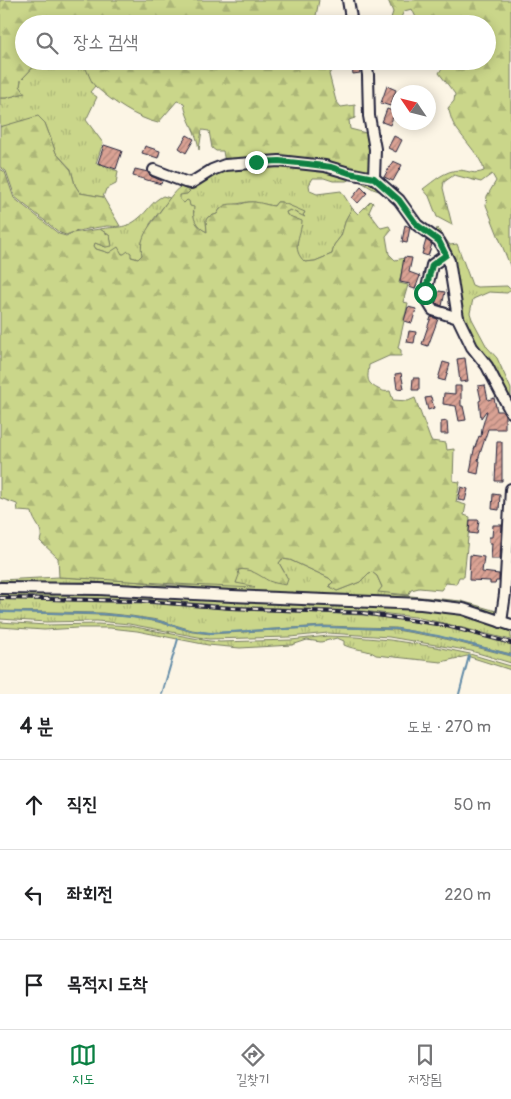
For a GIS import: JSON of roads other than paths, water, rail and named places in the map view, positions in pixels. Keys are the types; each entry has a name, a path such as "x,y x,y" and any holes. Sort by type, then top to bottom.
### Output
{"street":[{"path":"348,0 350,15"},
{"path":"367,70 369,116 375,149 374,178"},
{"path":"154,170 185,182 191,182 225,165 279,161 325,166 374,178 399,200 417,225 439,241 449,261 458,318 472,347 487,366 511,412"},
{"path":"446,255 432,265 425,297 433,310 458,318"},
{"path":"0,588 99,589 421,604 463,609 506,623 511,489"}],"waterway":[{"path":"0,612 102,614 158,621 192,631 211,633 323,627 396,629 438,636 511,655"},
{"path":"162,694 178,639"},
{"path":"459,694 469,656"}],"railway":[{"path":"0,598 142,601 230,608 363,613 443,625 511,643"}]}
